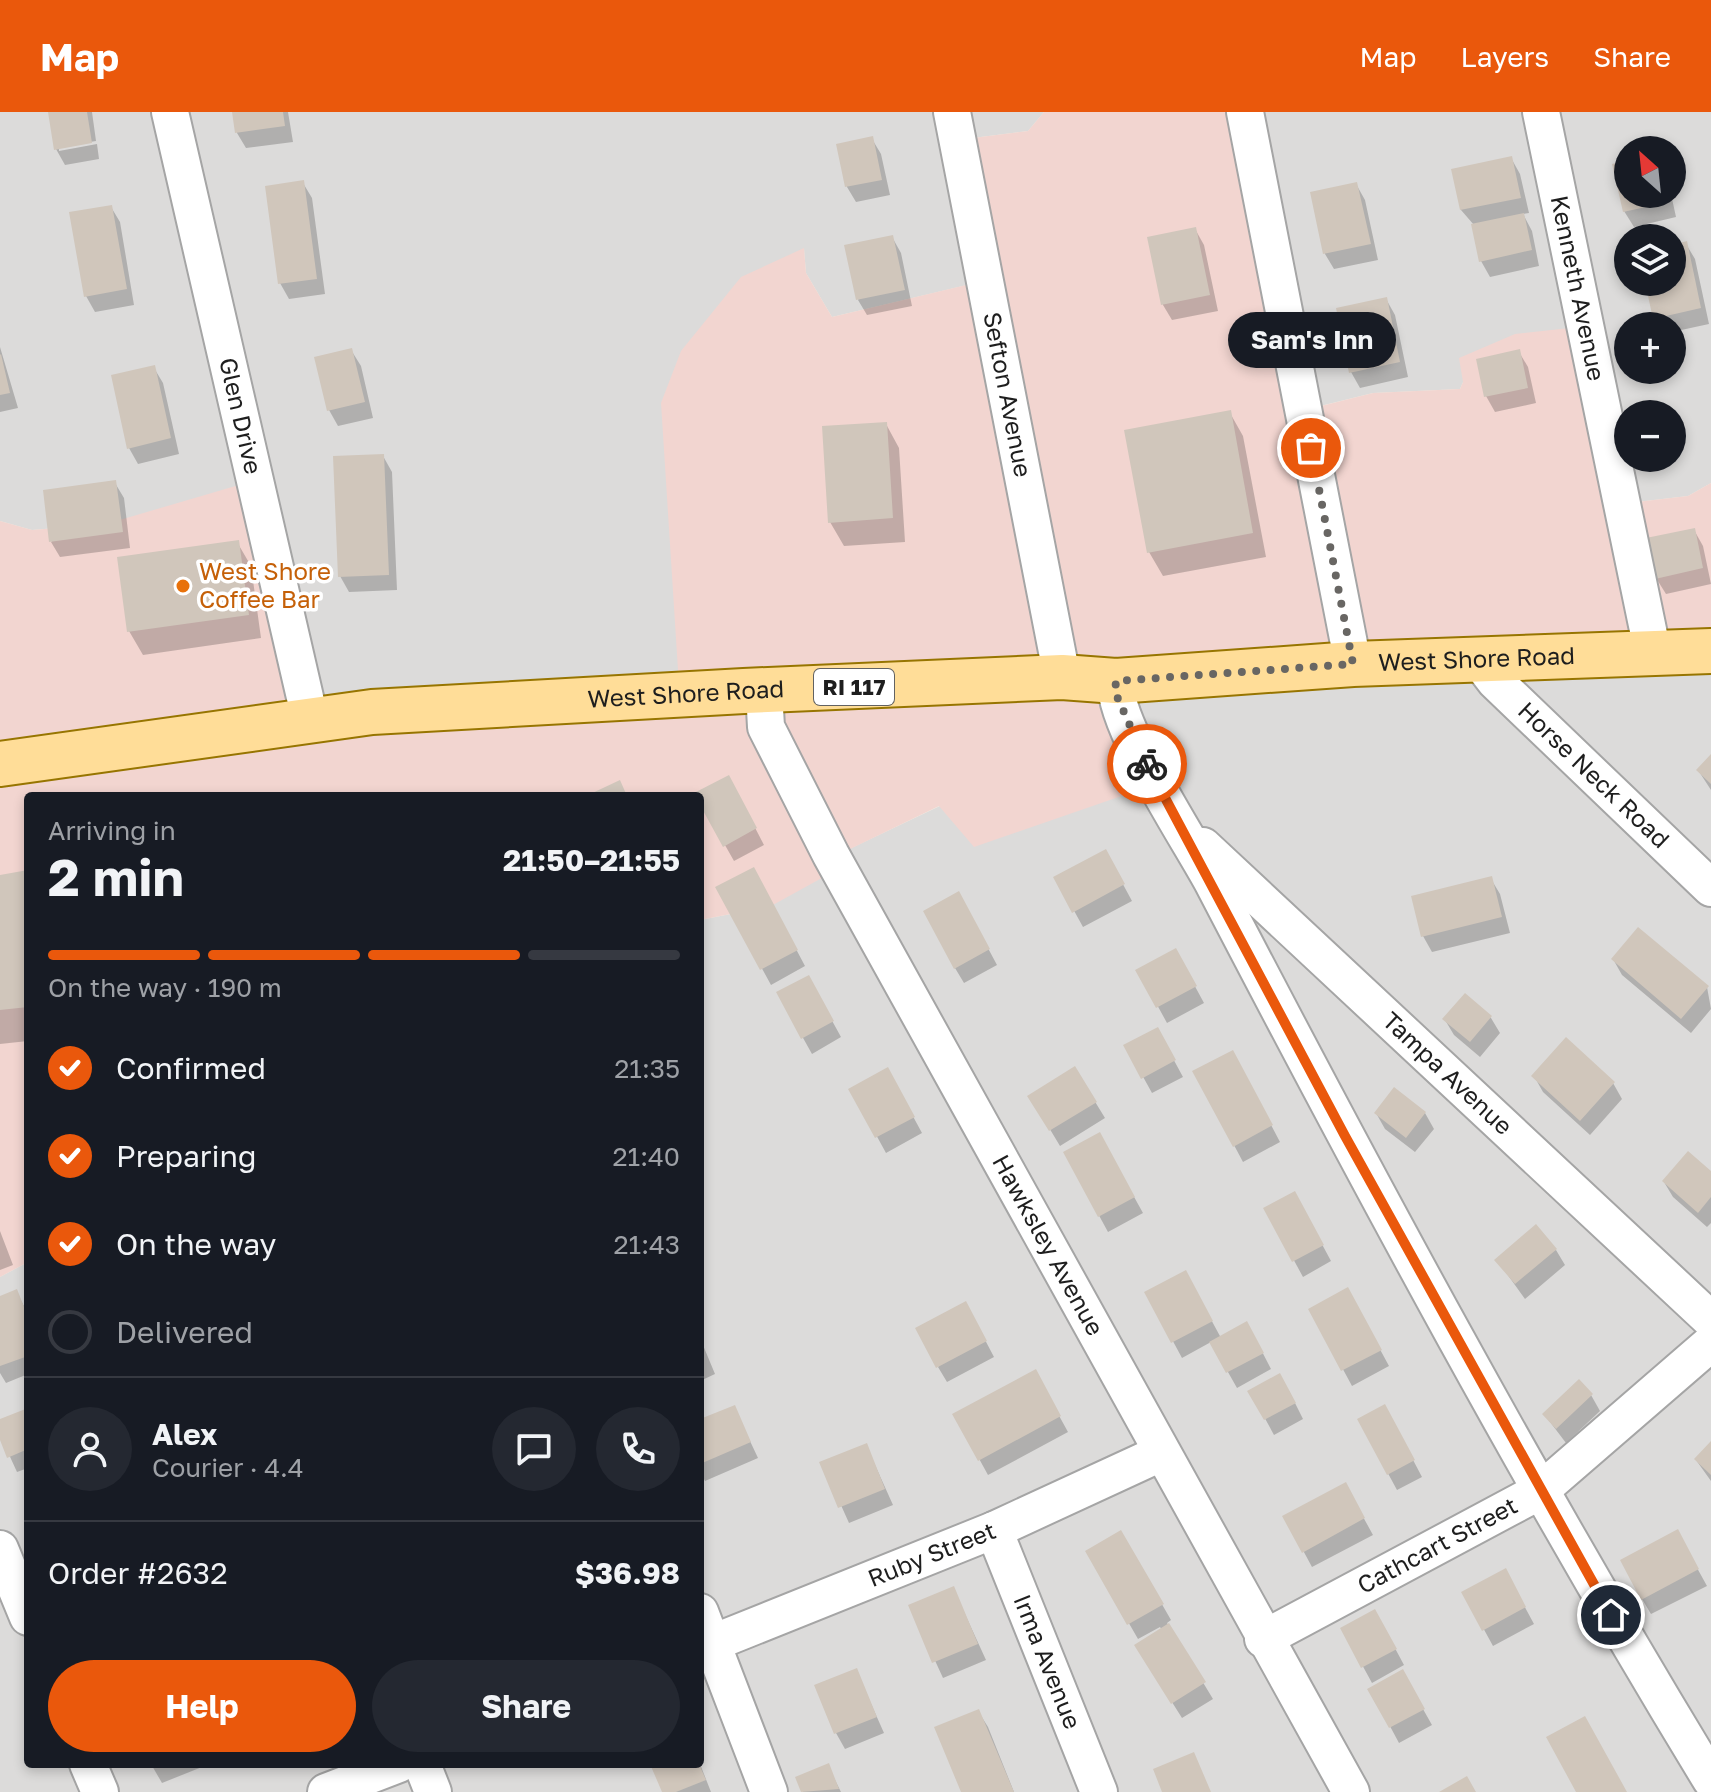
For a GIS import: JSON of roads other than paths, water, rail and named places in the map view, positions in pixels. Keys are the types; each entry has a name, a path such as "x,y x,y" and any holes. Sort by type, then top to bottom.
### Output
{"main road":[{"name":"West Shore Road","path":"0,764 372,712 1062,677 1116,681 1353,664 1711,651"}],"street":[{"name":"Glen Drive","path":"170,112 310,719"},
{"name":"Sefton Avenue","path":"952,112 1062,677"},
{"path":"1245,112 1353,664"},
{"name":"Kenneth Avenue","path":"1541,112 1653,654"},
{"name":"Horse Neck Road","path":"1478,659 1495,681 1711,888"},
{"path":"1116,681 1115,692 1134,741 1184,828 1345,1136 1540,1491 1707,1770"},
{"name":"Hawksley Avenue","path":"764,691 766,727 831,855 1263,1639 1351,1792"},
{"name":"Tampa Avenue","path":"1184,828 1711,1320"},
{"name":"Cathcart Street","path":"1263,1639 1540,1491 1711,1343"},
{"name":"Ruby Street","path":"704,1634 994,1530 1161,1453"},
{"name":"Irma Avenue","path":"994,1530 1099,1792"},
{"path":"0,1549 24,1607"},
{"path":"704,1634 769,1792"},
{"path":"90,1768 100,1792"},
{"path":"326,1792 389,1768"},
{"path":"424,1768 433,1792"}],"place":[{"name":"Sam's Inn","path":"1311,448"},
{"name":"West Shore Coffee Bar","path":"183,586"}]}
